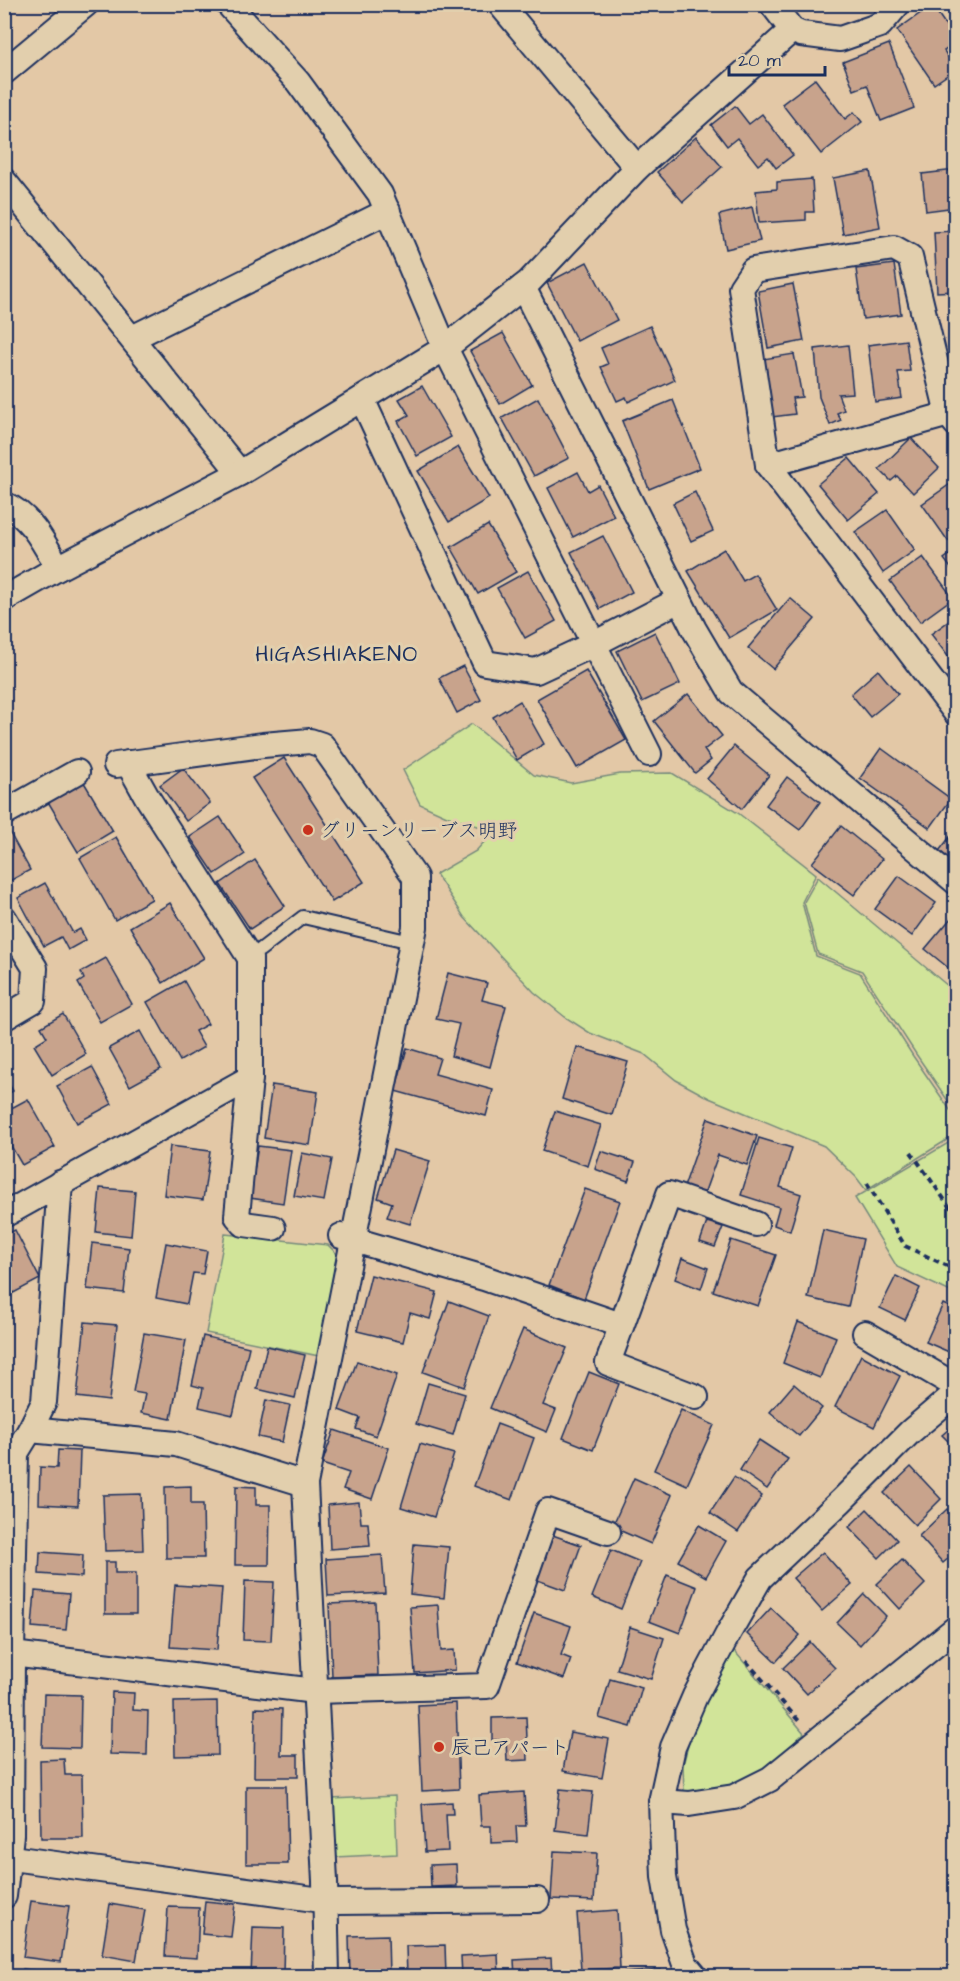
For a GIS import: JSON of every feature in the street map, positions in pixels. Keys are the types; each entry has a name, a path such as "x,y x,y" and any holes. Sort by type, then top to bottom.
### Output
{"street":[{"path":"4,72 86,4"},
{"path":"228,4 297,82 380,194 450,358 649,754"},
{"path":"500,4 637,168"},
{"path":"772,4 792,30 801,34 840,39 880,25 898,4"},
{"path":"4,599 58,568 240,473 362,399 450,358 523,287 637,168 792,30"},
{"path":"4,181 240,473"},
{"path":"132,338 388,212"},
{"path":"768,465 953,417 910,257 894,248 753,270 741,288 768,465 956,713"},
{"path":"523,287 679,600 731,692 956,882"},
{"path":"362,399 485,663 536,671 589,635 679,600"},
{"path":"4,504 19,510 42,538 58,568"},
{"path":"273,1228 244,1224 237,1216 250,1078 250,958 147,797 122,764 262,745 310,741 322,745 415,877 414,927 347,1237 305,1484 326,1899 327,1977"},
{"path":"4,813 77,772"},
{"path":"4,918 35,968 33,1001 4,1018"},
{"path":"4,1215 250,1078"},
{"path":"4,1896 7,1857 8,1653 16,1453 44,1402 60,1183"},
{"path":"696,1397 608,1363 621,1324 669,1194 756,1224"},
{"path":"347,1237 484,1278 621,1324"},
{"path":"864,1334 956,1386"},
{"path":"695,1977 685,1964 673,1930 664,1877 661,1802 673,1747 695,1696 760,1578 910,1432 956,1393"},
{"path":"30,1430 176,1444 305,1484"},
{"path":"8,1653 315,1691 487,1686 548,1510 608,1532"},
{"path":"661,1802 688,1804 734,1797 770,1779 956,1628"},
{"path":"7,1857 336,1902 537,1900"}],"lane":[{"path":"260,950 303,917 411,942"}],"path":[{"path":"911,1152 956,1216"},
{"path":"867,1183 905,1246 956,1270"},
{"path":"726,1637 817,1742"}],"green space":[{"path":"472,724 534,775 571,783 620,774 672,773 738,813 816,874 802,902 816,956 860,973 955,1117 955,1135 866,1190 824,1146 709,1098 676,1080 644,1054 590,1033 565,1017 534,992 464,917 436,874 476,851 494,831 449,817 420,804 403,770"},
{"path":"818,877 955,992 955,1111 862,971 818,954 804,902"},
{"path":"955,1139 955,1294 897,1267 855,1198"},
{"path":"225,1234 328,1245 337,1254 319,1356 206,1333"},
{"path":"731,1647 804,1733 759,1776 726,1789 691,1797 684,1792 683,1765 694,1722"},
{"path":"395,1796 397,1854 335,1857 332,1799"}],"building":[{"path":"932,5 956,40 956,43 944,51 956,69 934,84 897,30"},
{"path":"889,44 914,108 881,121 867,85 854,90 843,62"},
{"path":"815,79 845,119 854,112 862,122 821,154 782,104"},
{"path":"735,106 749,124 762,114 793,155 776,168 768,157 758,165 737,138 727,146 711,125"},
{"path":"696,137 722,167 683,202 657,172"},
{"path":"955,170 956,207 926,211 922,174"},
{"path":"870,171 880,227 843,234 833,178"},
{"path":"812,179 814,212 806,212 806,220 759,223 756,191 777,189 777,182"},
{"path":"752,207 760,241 726,249 719,215"},
{"path":"956,231 956,291 937,292 934,232"},
{"path":"587,262 617,320 577,341 547,283"},
{"path":"894,264 901,314 863,319 856,269"},
{"path":"793,284 804,341 768,348 758,291"},
{"path":"956,318 956,356 949,319"},
{"path":"650,326 675,380 628,402 626,397 617,401 601,367 608,364 601,348"},
{"path":"503,333 532,385 500,404 470,351"},
{"path":"906,340 910,371 898,372 902,398 875,402 868,345"},
{"path":"848,345 853,393 838,394 844,410 837,413 841,420 830,425 819,397 815,349"},
{"path":"794,354 802,397 792,398 795,414 772,417 763,359"},
{"path":"422,386 451,437 417,456 398,421 409,415 399,399"},
{"path":"538,398 569,458 534,476 502,418"},
{"path":"673,400 700,468 649,489 622,421"},
{"path":"911,438 939,468 913,493 897,476 891,481 879,469"},
{"path":"458,447 489,498 449,522 418,471"},
{"path":"849,458 879,494 848,520 818,484"},
{"path":"578,472 588,491 598,485 614,516 573,537 548,488"},
{"path":"953,482 956,486 956,536 948,541 922,504"},
{"path":"695,492 713,531 691,541 673,503"},
{"path":"887,510 915,550 883,573 855,532"},
{"path":"488,525 516,572 478,594 451,547"},
{"path":"603,536 632,592 600,609 571,552"},
{"path":"724,549 743,581 755,574 777,610 729,638 688,571"},
{"path":"956,550 956,575 944,559"},
{"path":"923,557 953,598 920,622 890,581"},
{"path":"528,571 556,621 525,638 497,588"},
{"path":"790,598 815,619 773,669 748,648"},
{"path":"956,616 956,667 931,634"},
{"path":"655,632 680,684 642,702 617,651"},
{"path":"463,666 481,700 457,713 439,678"},
{"path":"878,670 898,694 870,717 851,694"},
{"path":"586,671 626,740 577,768 537,699"},
{"path":"688,694 722,736 704,750 711,760 695,773 654,721"},
{"path":"520,701 544,744 517,760 493,717"},
{"path":"734,746 769,775 742,809 707,779"},
{"path":"881,748 951,799 930,828 860,778"},
{"name":"グリーンリーブス明野","path":"284,758 364,882 332,902 252,778"},
{"path":"183,768 210,803 186,821 160,785"},
{"path":"787,777 820,802 800,830 766,805"},
{"path":"82,779 113,831 78,852 47,800"},
{"path":"220,817 245,854 215,874 190,837"},
{"path":"6,826 30,870 4,884 4,827"},
{"path":"841,826 882,859 854,895 812,863"},
{"path":"956,829 956,863 939,851"},
{"path":"116,837 152,899 115,920 80,858"},
{"path":"255,860 285,906 250,929 220,884"},
{"path":"899,876 936,903 912,936 875,909"},
{"path":"45,883 73,933 80,929 86,940 68,950 61,937 44,946 18,898"},
{"path":"170,903 204,958 163,983 130,927"},
{"path":"952,917 956,919 956,974 925,949"},
{"path":"106,958 132,1004 100,1022 78,983 84,979 81,972"},
{"path":"448,973 487,983 482,1000 506,1006 490,1067 451,1056 459,1024 436,1019"},
{"path":"184,981 208,1024 195,1031 204,1047 180,1061 147,1002"},
{"path":"63,1014 86,1054 52,1075 34,1045 47,1037 41,1027"},
{"path":"140,1031 161,1069 130,1086 109,1048"},
{"path":"577,1047 628,1062 612,1115 562,1099"},
{"path":"407,1048 440,1058 435,1074 493,1090 486,1116 395,1091"},
{"path":"92,1067 112,1104 77,1123 57,1086"},
{"path":"4,1076 13,1091 4,1096"},
{"path":"272,1085 318,1092 310,1145 264,1138"},
{"path":"28,1099 55,1147 22,1165 4,1134 4,1112"},
{"path":"555,1111 601,1125 588,1166 542,1151"},
{"path":"708,1118 757,1136 747,1165 718,1155 704,1194 684,1187"},
{"path":"759,1138 792,1148 780,1187 801,1194 790,1231 774,1225 779,1207 741,1195"},
{"path":"170,1146 210,1151 203,1200 164,1195"},
{"path":"258,1146 291,1150 283,1203 250,1198"},
{"path":"393,1150 430,1161 410,1224 387,1217 392,1203 378,1198"},
{"path":"601,1151 635,1162 628,1181 595,1169"},
{"path":"302,1153 332,1159 324,1201 294,1196"},
{"path":"100,1188 135,1191 131,1236 96,1232"},
{"path":"585,1189 620,1201 584,1299 549,1285"},
{"path":"707,1222 723,1227 715,1247 700,1242"},
{"path":"15,1230 40,1279 4,1298 4,1235"},
{"path":"823,1230 863,1239 848,1307 808,1298"},
{"path":"731,1240 776,1255 758,1306 713,1291"},
{"path":"92,1243 129,1248 124,1293 87,1289"},
{"path":"166,1243 207,1251 203,1274 193,1273 187,1304 156,1298"},
{"path":"682,1258 708,1268 701,1289 675,1279"},
{"path":"371,1275 437,1292 430,1319 410,1313 403,1342 357,1331"},
{"path":"896,1276 920,1288 905,1320 880,1308"},
{"path":"449,1301 489,1316 464,1387 423,1372"},
{"path":"943,1304 956,1310 956,1355 926,1342"},
{"path":"85,1322 117,1325 109,1401 77,1397"},
{"path":"798,1322 836,1337 820,1378 783,1363"},
{"path":"523,1329 567,1348 543,1405 556,1410 547,1432 490,1408"},
{"path":"144,1333 186,1340 171,1419 141,1413 145,1394 133,1392"},
{"path":"203,1336 249,1347 233,1415 199,1407 203,1388 192,1385"},
{"path":"267,1346 305,1355 295,1398 257,1389"},
{"path":"861,1355 900,1376 874,1427 835,1407"},
{"path":"357,1361 397,1375 376,1436 356,1429 360,1418 339,1410"},
{"path":"589,1372 619,1384 593,1450 563,1438"},
{"path":"428,1383 465,1394 453,1435 416,1424"},
{"path":"794,1384 822,1408 799,1436 770,1412"},
{"path":"266,1400 290,1405 282,1442 258,1437"},
{"path":"681,1410 714,1425 687,1485 654,1470"},
{"path":"956,1423 956,1449 942,1435"},
{"path":"497,1424 534,1438 512,1500 474,1486"},
{"path":"334,1430 389,1448 372,1499 343,1489 349,1473 322,1464"},
{"path":"759,1440 788,1459 767,1489 740,1470"},
{"path":"420,1444 454,1454 434,1517 401,1507"},
{"path":"58,1450 80,1451 78,1506 39,1504 40,1467 57,1468"},
{"path":"911,1467 941,1499 915,1525 884,1493"},
{"path":"734,1477 762,1496 738,1532 710,1513"},
{"path":"634,1478 672,1495 651,1544 612,1527"},
{"path":"191,1486 191,1504 203,1504 204,1558 166,1558 165,1487"},
{"path":"236,1486 256,1487 256,1505 270,1505 269,1565 235,1565"},
{"path":"141,1494 143,1550 105,1551 103,1495"},
{"path":"359,1502 361,1523 368,1523 370,1546 330,1549 328,1505"},
{"path":"867,1509 897,1540 879,1558 849,1527"},
{"path":"947,1509 956,1519 956,1552 943,1563 919,1536"},
{"path":"699,1525 726,1541 706,1577 678,1561"},
{"path":"547,1533 581,1545 565,1590 532,1578"},
{"path":"414,1544 449,1547 444,1598 410,1594"},
{"path":"611,1550 640,1562 621,1609 592,1597"},
{"path":"40,1552 83,1555 82,1577 39,1574"},
{"path":"823,1552 852,1585 822,1611 793,1578"},
{"path":"382,1555 385,1593 328,1596 326,1559"},
{"path":"902,1560 925,1584 900,1609 877,1584"},
{"path":"105,1562 115,1562 115,1573 136,1573 136,1614 105,1614"},
{"path":"667,1575 697,1587 680,1633 649,1621"},
{"path":"245,1581 274,1582 271,1641 243,1640"},
{"path":"175,1585 222,1588 217,1650 170,1647"},
{"path":"35,1591 69,1594 66,1630 32,1627"},
{"path":"864,1594 886,1616 860,1645 837,1623"},
{"path":"375,1602 378,1675 332,1677 329,1604"},
{"path":"438,1605 441,1651 454,1650 455,1670 415,1673 410,1607"},
{"path":"771,1608 800,1635 776,1662 747,1634"},
{"path":"534,1613 571,1626 561,1655 571,1659 564,1679 517,1662"},
{"path":"630,1627 664,1638 651,1679 617,1669"},
{"path":"810,1642 835,1668 807,1694 783,1668"},
{"path":"610,1679 642,1688 631,1727 599,1718"},
{"path":"112,1692 134,1693 133,1710 148,1711 147,1755 110,1754"},
{"path":"44,1694 81,1695 80,1748 42,1747"},
{"path":"217,1701 218,1755 175,1756 174,1702"},
{"name":"辰己アパート","path":"456,1703 459,1789 422,1791 418,1705"},
{"path":"255,1708 282,1709 281,1755 298,1755 298,1777 254,1777"},
{"path":"526,1717 528,1760 507,1761 506,1740 492,1740 492,1718"},
{"path":"570,1732 609,1739 602,1778 563,1771"},
{"path":"64,1759 65,1775 82,1775 83,1838 41,1838 40,1760"},
{"path":"246,1786 286,1786 288,1864 246,1864"},
{"path":"560,1789 593,1792 588,1834 555,1830"},
{"path":"524,1792 526,1826 516,1826 517,1842 491,1843 491,1826 481,1826 479,1795"},
{"path":"452,1802 453,1814 446,1814 448,1851 425,1852 422,1804"},
{"path":"554,1851 597,1853 594,1901 551,1899"},
{"path":"456,1864 457,1886 431,1887 430,1865"},
{"path":"31,1901 69,1906 61,1962 23,1957"},
{"path":"205,1901 235,1904 231,1937 202,1934"},
{"path":"110,1904 145,1910 136,1961 102,1955"},
{"path":"168,1907 199,1908 197,1958 165,1956"},
{"path":"617,1910 620,1968 581,1970 577,1913"},
{"path":"253,1927 284,1928 283,1976 251,1976"},
{"path":"388,1935 389,1976 350,1976 349,1936"},
{"path":"445,1945 446,1976 407,1976 406,1946"},
{"path":"498,1954 499,1976 462,1976 461,1956"},
{"path":"551,1958 552,1976 515,1976 514,1960"},
{"path":"23,1969 58,1974 58,1976 22,1976"},
{"path":"661,1970 662,1976 610,1976 609,1974"}],"place":[{"name":"グリーンリーブス明野","path":"308,830"},
{"name":"辰己アパート","path":"439,1747"}],"district":[{"name":"HIGASHIAKENO","path":"337,653"}]}
